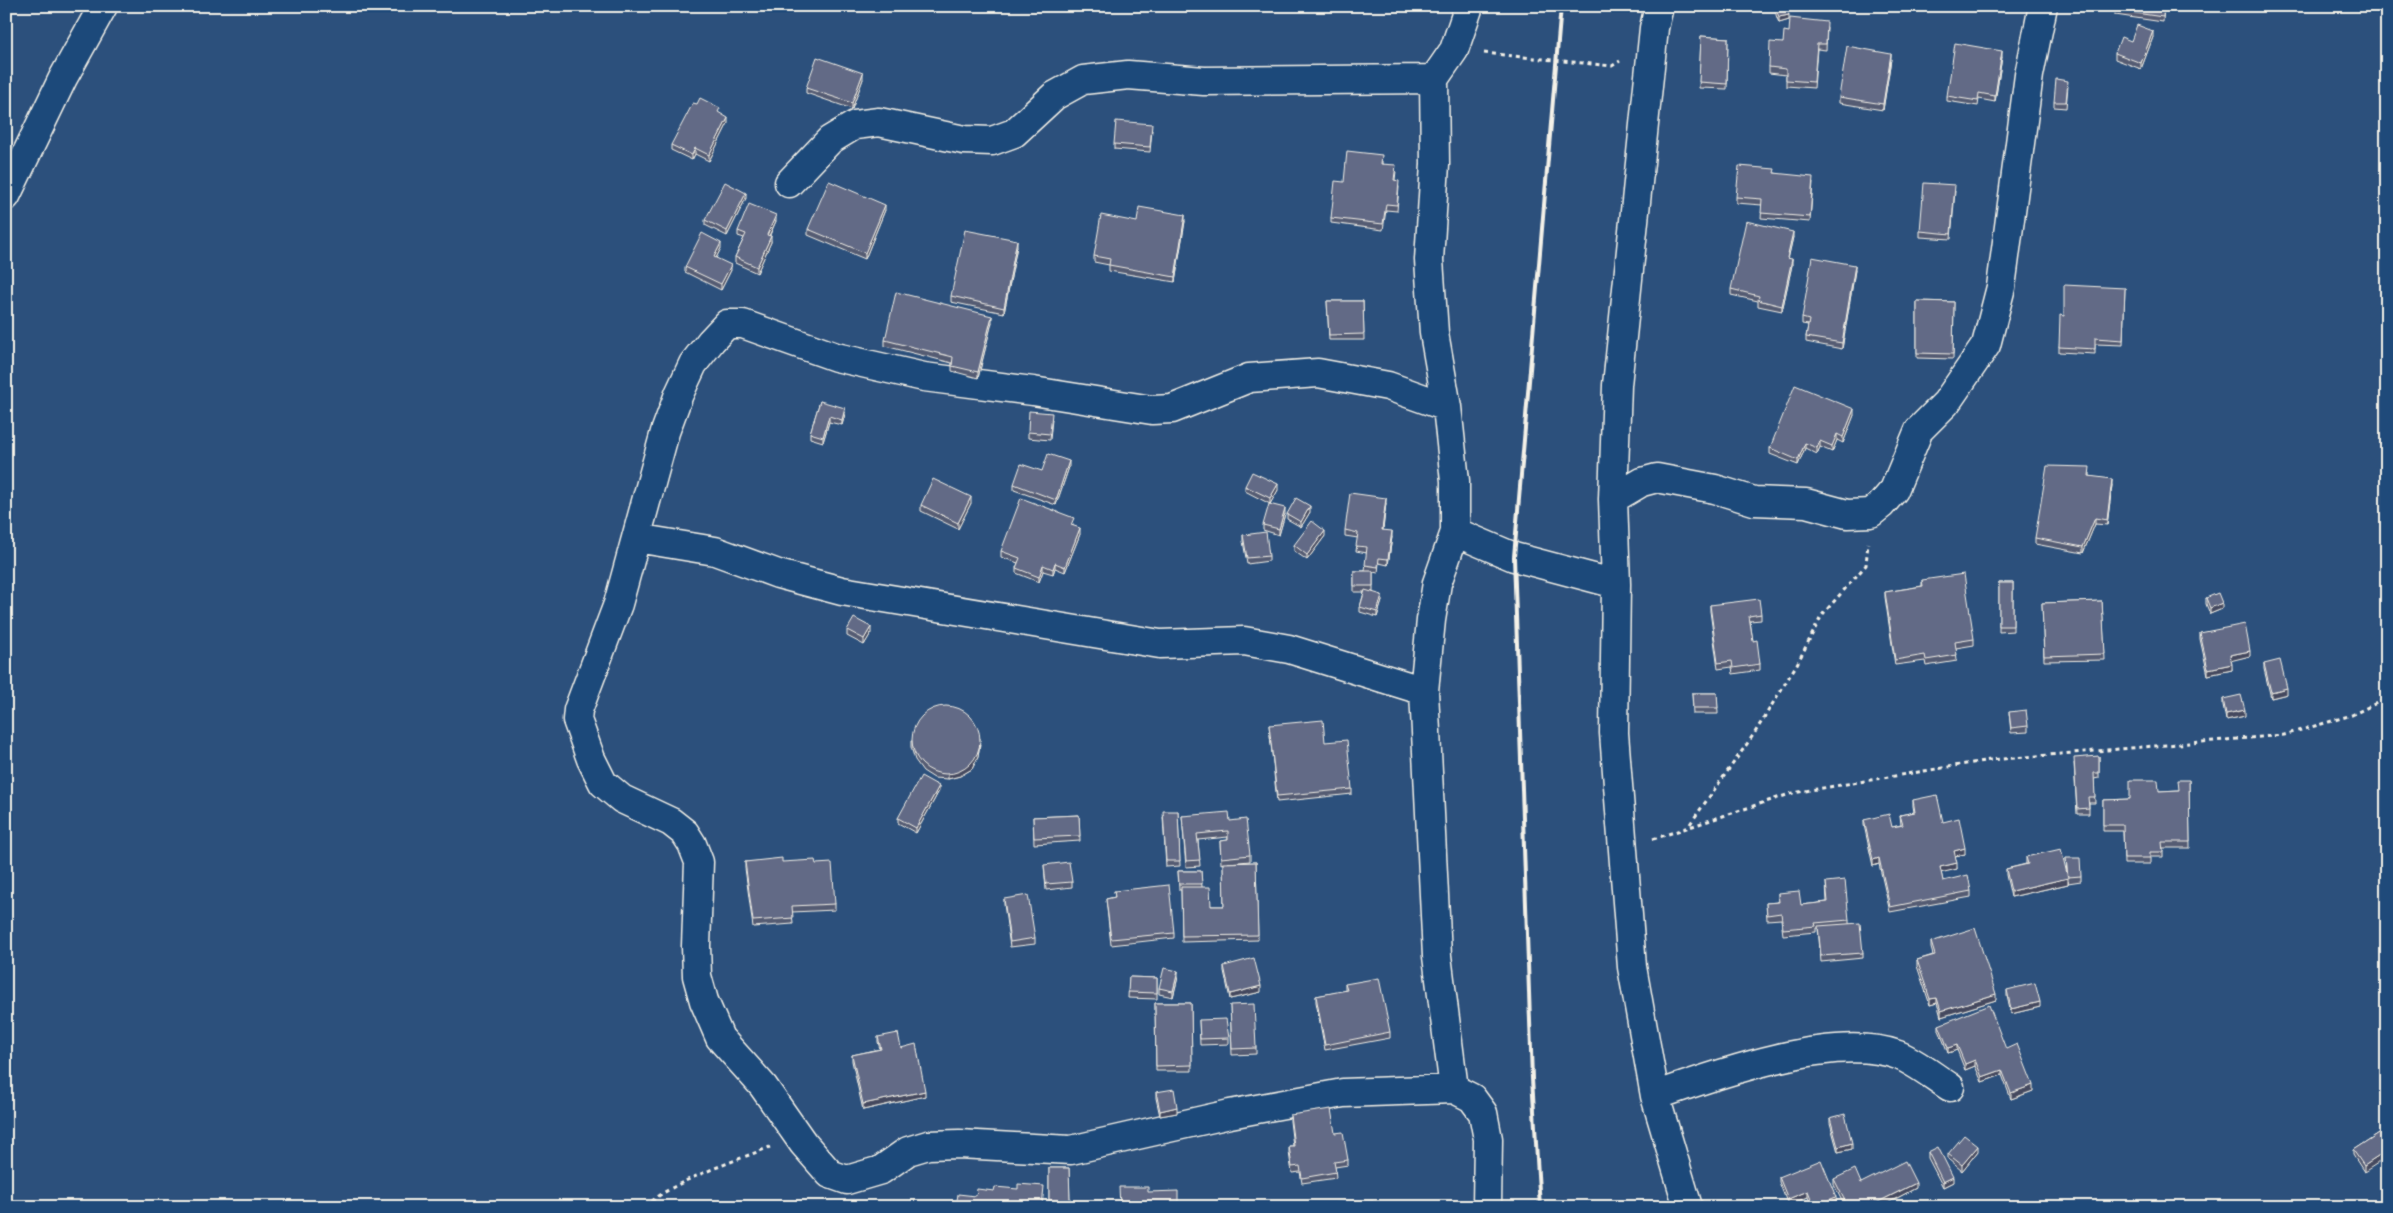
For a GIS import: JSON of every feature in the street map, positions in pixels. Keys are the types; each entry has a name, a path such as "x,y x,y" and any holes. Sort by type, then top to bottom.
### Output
{"street":[{"path":"6,196 63,78 103,6"},
{"path":"1454,1089 1437,956 1424,691 1431,620 1437,583 1455,532 1455,481 1447,407 1434,333 1429,260 1435,164 1434,78 1454,50 1469,6"},
{"path":"1659,6 1653,37 1617,385 1613,499 1616,584 1613,658 1614,733 1625,849 1632,967 1655,1096 1688,1207"},
{"path":"1613,499 1642,482 1657,478 1715,489 1754,501 1806,503 1847,514 1872,513 1894,490 1919,430 1946,403 1986,345 2000,287 2029,75 2043,6"},
{"path":"789,183 830,140 855,125 879,122 964,140 992,141 1014,133 1054,96 1083,80 1128,75 1204,81 1434,78"},
{"path":"1447,407 1388,386 1318,374 1249,378 1172,409 1152,410 1033,391 924,377 836,357 744,324 727,324 710,341 693,364 679,394 665,432 618,604 578,710 577,720 602,783 622,799 671,822 685,832 692,844 699,862 696,946 697,976 704,1001 720,1038 763,1086 803,1142 830,1174 847,1180 881,1170 908,1150 928,1145 959,1144 1071,1150 1230,1114 1343,1093 1454,1089 1472,1098 1483,1113 1488,1139 1487,1207"},
{"path":"1455,532 1514,557 1616,584"},
{"path":"636,538 714,551 778,574 842,591 960,609 1160,644 1244,641 1289,649 1424,691"},
{"path":"1655,1096 1762,1062 1836,1049 1867,1048 1899,1055 1950,1087"}],"path":[{"path":"1454,50 1612,66 1653,37"},
{"path":"1690,825 1754,734 1797,664 1822,615 1866,565 1872,513"},
{"path":"1625,849 1690,825 1793,793 1990,760 2284,735 2352,715 2387,698"},
{"path":"646,1207 654,1198 708,1171 771,1147 803,1142"}],"building":[{"path":"2115,6 2164,6 2163,17 2115,10"},
{"path":"1787,7 1789,15 1779,17 1776,9"},
{"path":"1790,18 1827,22 1826,44 1817,44 1814,82 1786,80 1786,69 1769,67 1770,42 1783,43 1784,31 1789,32"},
{"path":"2137,25 2153,31 2141,63 2115,53 2121,37 2131,41"},
{"path":"1701,36 1728,38 1727,84 1699,82"},
{"path":"1955,43 2002,51 1995,96 1979,93 1978,101 1947,96"},
{"path":"1847,46 1891,54 1883,104 1839,97"},
{"path":"817,57 863,73 852,103 806,88"},
{"path":"2056,79 2068,81 2066,102 2054,102"},
{"path":"700,98 720,108 718,112 728,118 709,155 695,148 692,155 671,145 693,103 697,104"},
{"path":"1116,121 1152,124 1150,147 1114,144"},
{"path":"1347,151 1382,155 1381,164 1396,165 1394,180 1399,181 1397,205 1386,204 1383,224 1331,218 1335,181 1344,182"},
{"path":"1739,166 1775,169 1774,173 1813,177 1810,217 1761,213 1762,199 1736,197"},
{"path":"829,181 885,205 865,253 808,229"},
{"path":"725,182 746,193 727,231 705,220"},
{"path":"1924,183 1955,185 1951,234 1920,231"},
{"path":"749,204 776,215 767,235 771,236 757,267 735,257 746,234 738,231"},
{"path":"1139,207 1185,215 1175,277 1109,265 1110,259 1094,256 1101,215 1137,222"},
{"path":"1746,221 1793,232 1787,258 1792,259 1782,306 1758,300 1759,296 1731,289"},
{"path":"965,230 1017,240 1004,308 951,296"},
{"path":"702,233 721,243 714,257 731,265 721,284 685,267"},
{"path":"1812,257 1855,265 1842,343 1806,337 1809,320 1802,318"},
{"path":"2064,285 2125,288 2123,340 2095,338 2095,349 2059,347 2060,315 2064,316"},
{"path":"896,292 992,316 978,372 952,366 953,357 885,340"},
{"path":"1327,301 1363,301 1364,334 1329,335"},
{"path":"1917,301 1954,302 1953,354 1917,353"},
{"path":"1795,385 1854,409 1843,437 1837,434 1832,446 1820,441 1817,448 1805,443 1798,460 1770,448"},
{"path":"820,401 845,408 842,420 829,416 823,437 810,433"},
{"path":"1029,411 1052,413 1050,434 1028,432"},
{"path":"1048,454 1069,461 1056,500 1014,484 1021,464 1042,471"},
{"path":"2047,466 2090,467 2089,476 2112,479 2107,520 2095,518 2083,547 2035,538"},
{"path":"1252,472 1278,484 1270,498 1245,486"},
{"path":"933,479 971,497 958,523 921,505"},
{"path":"1350,493 1386,498 1382,530 1392,531 1388,559 1379,558 1378,567 1365,565 1367,547 1356,546 1358,533 1345,530"},
{"path":"1021,498 1074,518 1071,525 1080,528 1065,567 1055,563 1053,569 1043,565 1039,577 1016,568 1020,558 1001,551"},
{"path":"1296,498 1310,506 1301,522 1287,514"},
{"path":"1269,504 1285,508 1279,529 1263,525"},
{"path":"1312,521 1325,531 1307,555 1294,545"},
{"path":"1266,532 1269,556 1247,558 1243,535"},
{"path":"1354,571 1373,571 1373,586 1354,586"},
{"path":"1964,574 1974,639 1955,642 1957,655 1926,660 1925,655 1895,660 1885,592 1923,586 1922,580"},
{"path":"1999,583 2013,583 2013,626 1999,626"},
{"path":"1365,590 1382,595 1377,612 1360,607"},
{"path":"2218,593 2222,603 2210,608 2206,598"},
{"path":"1759,599 1761,614 1749,616 1753,641 1757,640 1760,664 1733,668 1732,661 1718,663 1710,605"},
{"path":"2102,601 2105,654 2044,656 2042,603"},
{"path":"854,618 871,627 864,639 847,630"},
{"path":"2245,624 2250,651 2230,655 2232,664 2208,669 2200,633"},
{"path":"2280,660 2287,688 2271,692 2264,664"},
{"path":"1692,693 1717,693 1718,708 1693,708"},
{"path":"2241,695 2245,710 2226,714 2223,699"},
{"path":"946,706 959,709 970,716 977,727 980,740 977,753 970,764 959,771 946,774 933,771 922,764 915,753 912,740 915,727 922,716 933,709"},
{"path":"2026,710 2028,726 2011,728 2009,712"},
{"path":"1323,720 1325,742 1347,740 1352,789 1277,796 1269,725"},
{"path":"2099,756 2099,773 2094,773 2095,797 2088,797 2089,808 2077,809 2074,758"},
{"path":"921,776 939,786 916,828 898,818"},
{"path":"2130,780 2158,780 2159,791 2179,790 2178,780 2189,780 2190,842 2162,842 2163,852 2150,852 2150,858 2124,858 2123,825 2103,825 2103,800 2130,799"},
{"path":"1937,795 1943,822 1959,818 1965,848 1954,851 1957,863 1940,867 1943,881 1968,875 1971,891 1890,907 1879,858 1873,860 1864,820 1889,814 1892,827 1903,825 1900,815 1915,812 1913,800"},
{"path":"1163,811 1178,811 1180,861 1166,861"},
{"path":"1229,812 1230,821 1246,819 1250,855 1221,858 1220,841 1228,840 1228,831 1197,834 1200,860 1186,861 1182,816"},
{"path":"1079,815 1080,836 1034,838 1033,817"},
{"path":"2061,849 2068,878 2011,891 2006,869 2028,864 2026,857"},
{"path":"782,858 782,862 815,860 816,864 832,863 835,904 792,906 793,918 753,921 745,862"},
{"path":"2066,858 2080,858 2081,876 2068,877"},
{"path":"1069,862 1072,882 1046,884 1044,865"},
{"path":"1256,862 1258,935 1182,936 1181,887 1210,887 1211,906 1224,906 1223,863"},
{"path":"1178,871 1201,871 1202,884 1179,884"},
{"path":"1845,880 1849,920 1815,923 1816,926 1783,929 1781,913 1767,915 1766,903 1779,902 1778,893 1799,891 1801,905 1828,902 1826,882"},
{"path":"1169,885 1174,933 1111,939 1106,899 1115,897 1114,891"},
{"path":"1028,895 1035,938 1010,942 1004,899"},
{"path":"1860,923 1863,953 1821,956 1818,926"},
{"path":"1975,928 1996,994 1941,1011 1937,998 1930,999 1917,960 1935,955 1931,942"},
{"path":"1254,958 1261,986 1230,994 1224,966"},
{"path":"1164,968 1178,971 1173,991 1159,988"},
{"path":"1129,977 1157,978 1157,993 1128,992"},
{"path":"1379,978 1390,1032 1325,1045 1316,996 1347,990 1345,984"},
{"path":"2035,983 2040,1002 2011,1009 2007,990"},
{"path":"1155,1003 1191,1003 1192,1065 1156,1066"},
{"path":"1254,1004 1256,1048 1232,1049 1230,1005"},
{"path":"1989,1005 2006,1049 2017,1044 2033,1085 2011,1093 2002,1070 1982,1077 1975,1060 1965,1064 1957,1045 1948,1048 1939,1025"},
{"path":"1226,1019 1229,1038 1200,1039 1199,1020"},
{"path":"898,1033 901,1048 916,1044 925,1091 863,1104 852,1055 881,1049 878,1037"},
{"path":"1174,1089 1177,1107 1160,1111 1156,1092"},
{"path":"1331,1109 1335,1133 1343,1132 1348,1160 1334,1162 1336,1172 1302,1178 1300,1166 1292,1167 1289,1146 1294,1146 1290,1115"},
{"path":"1845,1114 1852,1143 1838,1147 1830,1118"},
{"path":"2387,1128 2387,1151 2364,1166 2353,1150"},
{"path":"1964,1135 1978,1146 1962,1165 1948,1154"},
{"path":"1938,1147 1953,1177 1943,1182 1928,1152"},
{"path":"1821,1160 1836,1197 1814,1206 1808,1191 1788,1199 1779,1177"},
{"path":"1905,1161 1916,1183 1868,1207 1848,1207 1834,1179 1855,1169 1861,1183"},
{"path":"1049,1168 1069,1168 1070,1200 1049,1200"},
{"path":"1018,1184 1044,1186 1042,1207 956,1207 958,1194 976,1196 977,1189 994,1191 995,1187 1018,1189"},
{"path":"1119,1187 1148,1187 1148,1192 1178,1191 1178,1207 1120,1207"},
{"path":"1835,1200 1838,1207 1818,1207"},
{"path":"1373,1201 1373,1207 1326,1207 1326,1204"}],"railway":[{"path":"1540,1207 1532,1079 1514,557 1561,6"}]}
